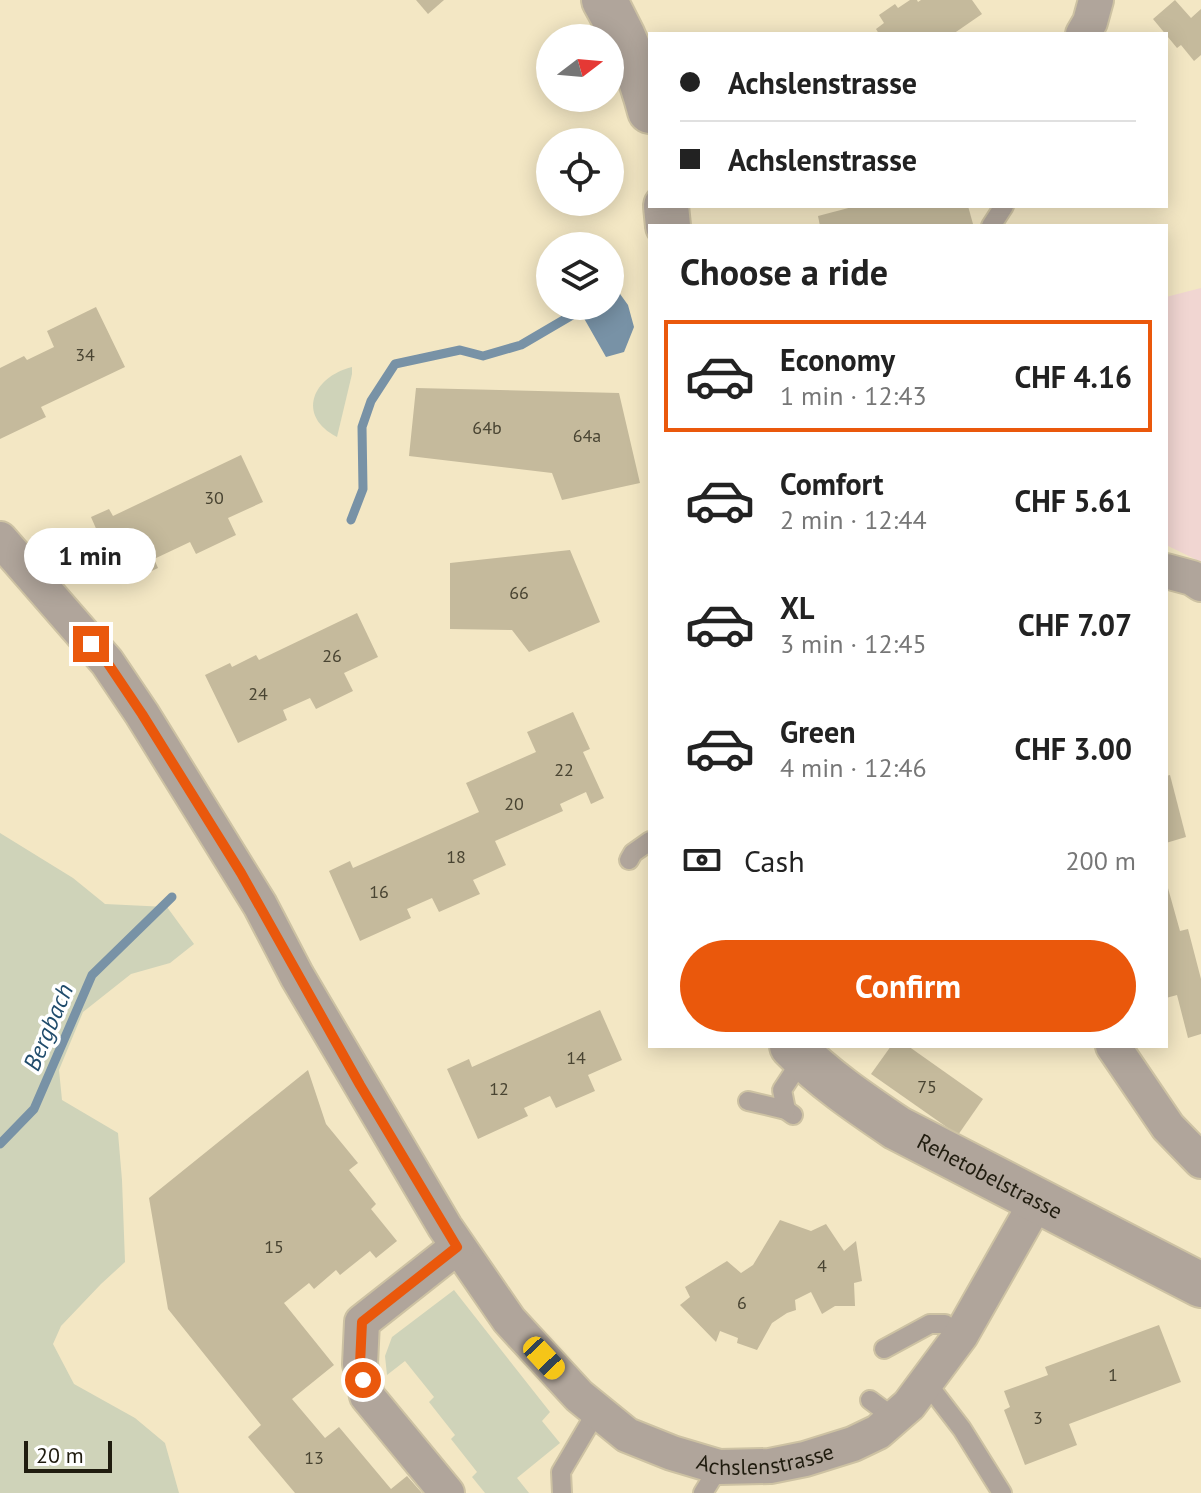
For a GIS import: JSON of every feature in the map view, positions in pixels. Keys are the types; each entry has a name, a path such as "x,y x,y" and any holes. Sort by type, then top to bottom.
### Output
{"street":[{"path":"604,0 628,47 648,103"},
{"path":"1084,32 1096,0"},
{"name":"Achslenstrasse","path":"0,539 107,662 142,714 260,905 305,989 457,1247 509,1320 579,1396 627,1435 672,1453 711,1480 805,1459 853,1444 878,1432 882,1409 909,1405 926,1382 953,1329 1037,1201"},
{"path":"1168,572 1192,578 1201,584"},
{"path":"1114,1048 1168,1127 1201,1161"},
{"name":"Rehetobelstrasse","path":"797,1052 811,1067 897,1128 1201,1285"},
{"path":"447,1493 367,1396 360,1364 362,1322 457,1247"}],"lane":[{"path":"629,860 633,853 648,842"},
{"path":"748,1101 790,1113 782,1090 797,1052"},
{"path":"937,1305 953,1329"},
{"path":"884,1349 930,1324 953,1329"},
{"path":"926,1382 962,1429 1002,1493"},
{"path":"562,1493 561,1472 597,1411"}],"shaded area":[{"path":"1201,288 1201,562 1168,546 1168,296"}],"green space":[{"path":"352,367 337,437 316,419 314,398 327,379"},
{"path":"0,833 73,878 105,904 167,907 194,944 170,963 131,974 83,1012 59,1070 62,1100 118,1133 125,1262 61,1326 53,1344 74,1384 135,1418 165,1443 179,1493 0,1493"},
{"path":"454,1290 550,1412 542,1421 560,1443 517,1478 529,1493 485,1493 472,1477 477,1472 451,1439 455,1435 429,1402 434,1397 405,1361 387,1375 385,1356 392,1337"}],"water":[{"path":"624,299 634,327 624,352 606,357 585,320 624,320"}],"building":[{"path":"416,0 444,0 428,14"},
{"path":"910,0 972,0 982,14 956,32 878,32 876,29 884,23 879,15 895,4 898,8"},
{"path":"1175,0 1191,18 1201,9 1201,55 1194,61 1181,45 1177,48 1168,37 1168,32 1164,32 1153,19"},
{"path":"848,208 969,208 973,224 820,224 818,216"},
{"path":"96,307 125,367 41,407 46,417 0,439 0,368 24,356 27,360 54,347 47,331"},
{"path":"416,388 619,393 640,483 562,500 552,473 409,456"},
{"path":"241,455 263,502 228,518 236,535 196,554 190,542 154,559 158,568 130,581 127,574 111,581 93,544 101,540 91,517 109,509 113,516"},
{"path":"570,550 600,622 529,652 512,630 450,629 450,563"},
{"path":"357,613 378,657 344,673 353,691 316,709 310,698 283,710 287,720 238,743 205,675 230,663 232,667 256,655 259,660"},
{"path":"573,712 590,749 583,752 604,798 591,804 586,792 560,804 563,811 495,841 506,865 473,880 480,894 439,912 432,898 407,909 411,918 360,941 329,871 350,861 353,868 479,812 466,783 536,752 527,732"},
{"path":"1168,776 1186,837 1168,842"},
{"path":"1168,888 1180,931 1188,929 1201,979 1201,1034 1188,1038 1177,995 1168,997"},
{"path":"600,1010 622,1060 588,1075 595,1091 556,1108 550,1096 524,1108 528,1116 478,1139 447,1069 469,1059 472,1067"},
{"path":"890,1048 911,1048 983,1099 958,1135 871,1074"},
{"path":"308,1070 326,1124 358,1163 349,1170 376,1204 371,1209 397,1241 376,1258 370,1251 340,1275 336,1270 314,1289 309,1283 284,1303 334,1365 292,1399 325,1438 339,1427 391,1489 407,1476 422,1493 295,1493 248,1437 261,1425 168,1309 149,1198"},
{"path":"780,1220 811,1231 826,1224 844,1251 856,1241 862,1281 854,1283 855,1306 835,1306 822,1314 811,1292 795,1300 796,1310 772,1323 757,1350 737,1343 738,1338 720,1331 716,1342 680,1305 690,1297 685,1287 727,1261 741,1273 753,1265"},
{"path":"1159,1325 1181,1382 1069,1424 1077,1445 1025,1465 1004,1410 1010,1407 1004,1391 1048,1375 1045,1367"}],"waterway":[{"path":"351,520 363,489 362,427 371,401 395,364 460,350 483,356 521,345 564,320"},
{"name":"Bergbach","path":"0,1144 34,1109 92,975 172,897"}],"route":[{"path":"91,644 142,714 241,873 297,976 457,1247 362,1322 360,1364 363,1380"}]}
